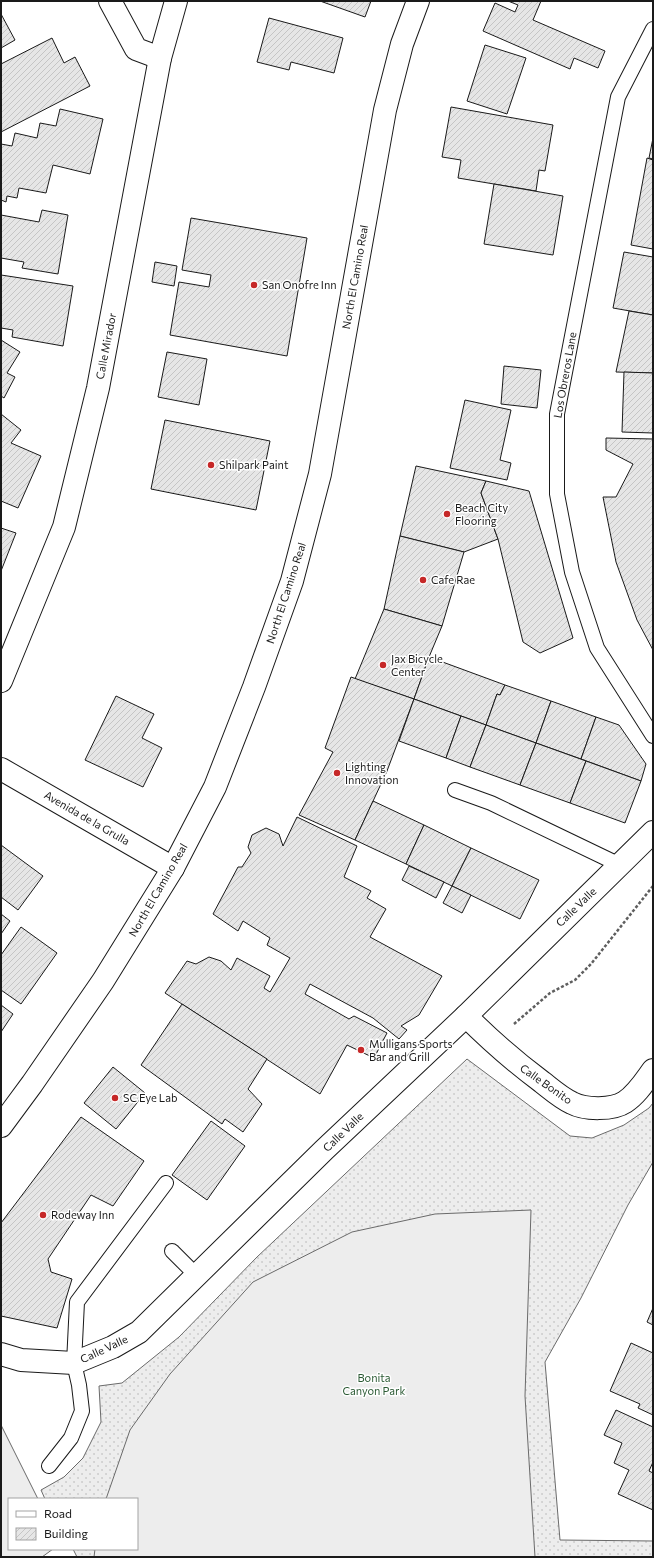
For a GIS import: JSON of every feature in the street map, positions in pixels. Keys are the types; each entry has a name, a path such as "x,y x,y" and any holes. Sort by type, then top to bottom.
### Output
{"street":[{"path":"110,1 136,49 160,58"},
{"name":"Calle Mirador","path":"1,681 64,527 98,388 160,58 176,1"},
{"name":"North El Camino Real","path":"1,1126 103,981 173,868 215,787 254,687 292,581 320,474 384,110 402,44 418,1"},
{"name":"Avenida de la Grulla","path":"1,769 173,868"},
{"name":"Calle Valle","path":"1,1354 22,1360 74,1363 113,1347 139,1332 324,1150 466,1016 653,832"},
{"name":"Calle Bonito","path":"466,1016 514,1061 573,1104 589,1108 606,1108 624,1102 641,1087 653,1070"}],"lane":[{"name":"Los Obreros Lane","path":"653,29 618,97 557,414 557,494 572,572 597,648 653,736"},
{"path":"455,790 491,803 620,865"},
{"path":"49,1466 72,1438 82,1411 79,1385 74,1363 77,1302 166,1183"},
{"path":"172,1251 196,1275"}],"path":[{"path":"492,1042 550,993 574,980 591,964 653,886"}],"green space":[{"name":"Bonita Canyon Park","path":"467,1059 570,1136 592,1138 624,1125 649,1108 653,1103 653,1162 628,1205 581,1298 545,1362 560,1540 653,1541 653,1557 77,1557 74,1550 138,1550 138,1498 45,1498 41,1490 64,1477 83,1458 101,1422 99,1386 122,1383 179,1337 257,1257"}],"shaded area":[{"name":"Bonita Canyon Park","path":"531,1210 525,1396 535,1557 94,1557 95,1550 138,1550 138,1498 106,1498 130,1430 170,1374 253,1282 352,1232 435,1214"},
{"path":"1,1425 38,1498 8,1498 8,1550 52,1550 42,1557 1,1557"}],"building":[{"path":"320,1 371,1 365,17"},
{"path":"508,1 541,1 533,20 605,51 598,68 574,58 570,69 483,31 495,3 515,12 518,5"},
{"path":"1,14 15,40 1,48"},
{"path":"269,18 343,38 334,73 291,62 289,70 257,62"},
{"path":"52,38 64,63 75,57 90,86 1,132 1,64"},
{"path":"485,45 526,58 507,114 467,101"},
{"path":"451,107 553,125 545,171 539,170 536,191 458,178 461,160 442,157"},
{"path":"60,109 103,119 90,174 53,165 46,193 19,188 17,198 7,196 6,202 1,200 1,144 12,146 15,133 37,138 40,123 56,126"},
{"path":"653,138 653,159 649,158"},
{"path":"647,158 653,160 653,249 631,245"},
{"path":"494,184 563,196 553,255 484,244"},
{"path":"42,210 68,215 58,274 22,268 24,262 1,258 1,215 39,222"},
{"name":"San Onofre Inn","path":"191,218 307,238 287,356 170,335 179,282 209,287 211,275 182,270"},
{"path":"624,252 653,257 653,315 613,308"},
{"path":"155,262 177,266 174,286 152,282"},
{"path":"1,275 73,286 63,346 12,337 13,330 1,328"},
{"path":"629,311 653,315 653,373 616,372"},
{"path":"1,340 20,352 7,373 15,377 4,398 1,396"},
{"path":"167,352 207,359 199,405 158,397"},
{"path":"504,366 541,370 537,408 501,404"},
{"path":"624,372 653,373 653,433 622,432"},
{"path":"465,400 511,410 500,460 511,463 507,480 450,468"},
{"path":"1,414 21,430 11,443 41,456 18,508 1,501"},
{"name":"Shilpark Paint","path":"165,420 270,441 256,510 151,489"},
{"path":"606,438 653,439 653,650 637,620 616,562 603,497 616,497 633,464 606,450"},
{"name":"Beach City Flooring","path":"416,466 486,481 481,493 498,539 464,552 400,536"},
{"path":"486,481 529,491 573,638 540,653 523,642 498,539 481,493"},
{"path":"1,528 16,533 1,571"},
{"name":"Cafe Rae","path":"400,536 464,552 442,626 384,609"},
{"path":"384,609 442,626 414,699 355,679"},
{"path":"429,657 505,685 500,695 497,694 486,725 414,699"},
{"path":"351,677 414,699 387,771 355,840 299,815 333,752 325,748"},
{"path":"505,685 551,701 536,743 486,725 497,694 500,695"},
{"path":"116,696 154,714 142,738 162,748 143,787 85,760"},
{"path":"414,699 461,716 446,758 399,741"},
{"path":"551,701 596,717 581,759 536,743"},
{"path":"461,716 486,725 470,767 446,758"},
{"path":"596,717 619,725 646,764 641,781 581,759"},
{"path":"486,725 536,743 520,785 470,767"},
{"path":"536,743 586,761 570,803 520,785"},
{"path":"586,761 641,781 625,823 570,803"},
{"path":"373,801 424,825 406,864 355,840"},
{"path":"297,817 357,846 344,877 371,891 367,898 386,909 370,937 442,976 419,1015 401,1026 407,1030 399,1039 373,1018 310,984 305,994 349,1019 354,1016 387,1033 374,1058 347,1045 320,1094 165,993 187,961 196,964 209,957 221,961 231,970 237,958 270,976 264,988 270,992 290,958 267,945 270,938 243,921 238,931 213,914 238,867 242,867 251,853 248,847 252,835 266,828 279,834 283,846"},
{"path":"424,825 471,848 452,886 406,864"},
{"path":"1,845 43,876 18,910 1,897"},
{"path":"471,848 539,880 520,919 452,886"},
{"path":"409,866 444,882 436,898 402,880"},
{"path":"452,886 471,895 462,913 443,903"},
{"path":"1,914 10,921 1,934"},
{"path":"21,927 57,953 21,1004 1,990 1,955"},
{"path":"182,1004 267,1059 248,1089 262,1104 243,1132 225,1119 222,1124 141,1065"},
{"path":"1,1005 13,1014 1,1032"},
{"name":"SC Eye Lab","path":"113,1067 145,1093 116,1129 84,1103"},
{"name":"Rodeway Inn","path":"81,1117 144,1161 113,1206 91,1195 48,1259 51,1272 72,1279 57,1328 1,1316 1,1223"},
{"path":"211,1121 245,1146 207,1200 172,1175"},
{"path":"653,1308 653,1325 647,1322"},
{"path":"631,1343 653,1353 653,1415 638,1408 640,1404 610,1391"},
{"path":"616,1410 653,1427 653,1462 649,1471 653,1473 653,1510 618,1494 629,1470 614,1463 622,1443 604,1435"}],"place":[{"name":"San Onofre Inn","path":"254,285"},
{"name":"Shilpark Paint","path":"211,465"},
{"name":"Beach City Flooring","path":"447,514"},
{"name":"Cafe Rae","path":"423,580"},
{"name":"Jax Bicycle Center","path":"383,665"},
{"name":"Lighting Innovation","path":"337,773"},
{"name":"Mulligans Sports Bar and Grill","path":"361,1050"},
{"name":"SC Eye Lab","path":"115,1098"},
{"name":"Rodeway Inn","path":"43,1215"}]}
